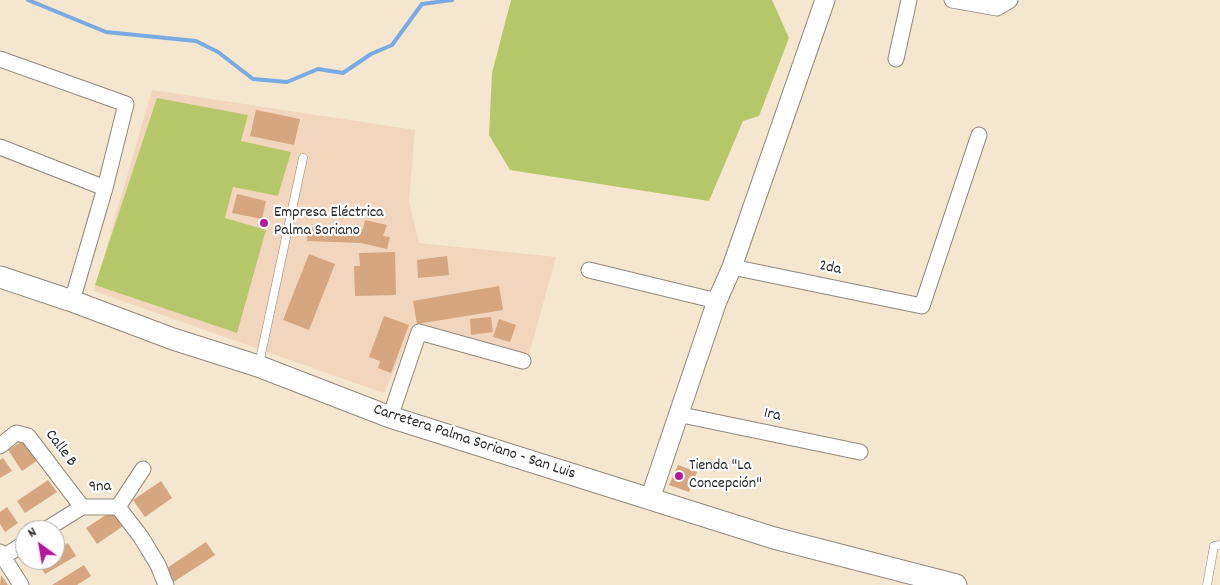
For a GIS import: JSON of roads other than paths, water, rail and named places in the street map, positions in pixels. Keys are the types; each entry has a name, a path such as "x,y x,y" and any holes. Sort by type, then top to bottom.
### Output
{"main road":[{"name":"Carretera Palma Soriano - San Luis","path":"0,277 72,300 173,339 258,366 390,417 774,538 956,585"}],"street":[{"path":"650,500 677,414 717,301 732,267 825,0"},
{"path":"896,59 909,0"},
{"path":"952,0 997,8 1010,0"},
{"path":"0,59 126,104 105,188 72,300"},
{"name":"2da","path":"732,267 922,306 979,135"},
{"path":"0,147 105,188"},
{"path":"589,270 717,301"},
{"path":"390,417 419,332 523,361"},
{"name":"1ra","path":"677,414 860,452"},
{"name":"Calle B","path":"0,446 16,434 28,436 82,507"},
{"name":"9na","path":"61,520 82,507 118,507 143,469"},
{"path":"118,507 142,537 158,565 166,585"},
{"path":"15,548 1,556 21,585"}],"lane":[{"path":"258,366 303,158"},
{"path":"1207,585 1214,546 1220,545"}],"waterway":[{"path":"28,0 106,32 196,41 218,52 253,79 287,82 318,69 343,73 371,54 392,45 422,4 452,0"}],"place":[{"name":"Empresa Eléctrica Palma Soriano","path":"264,223"},
{"name":"Tienda \"La Concepción\"","path":"679,476"}]}
